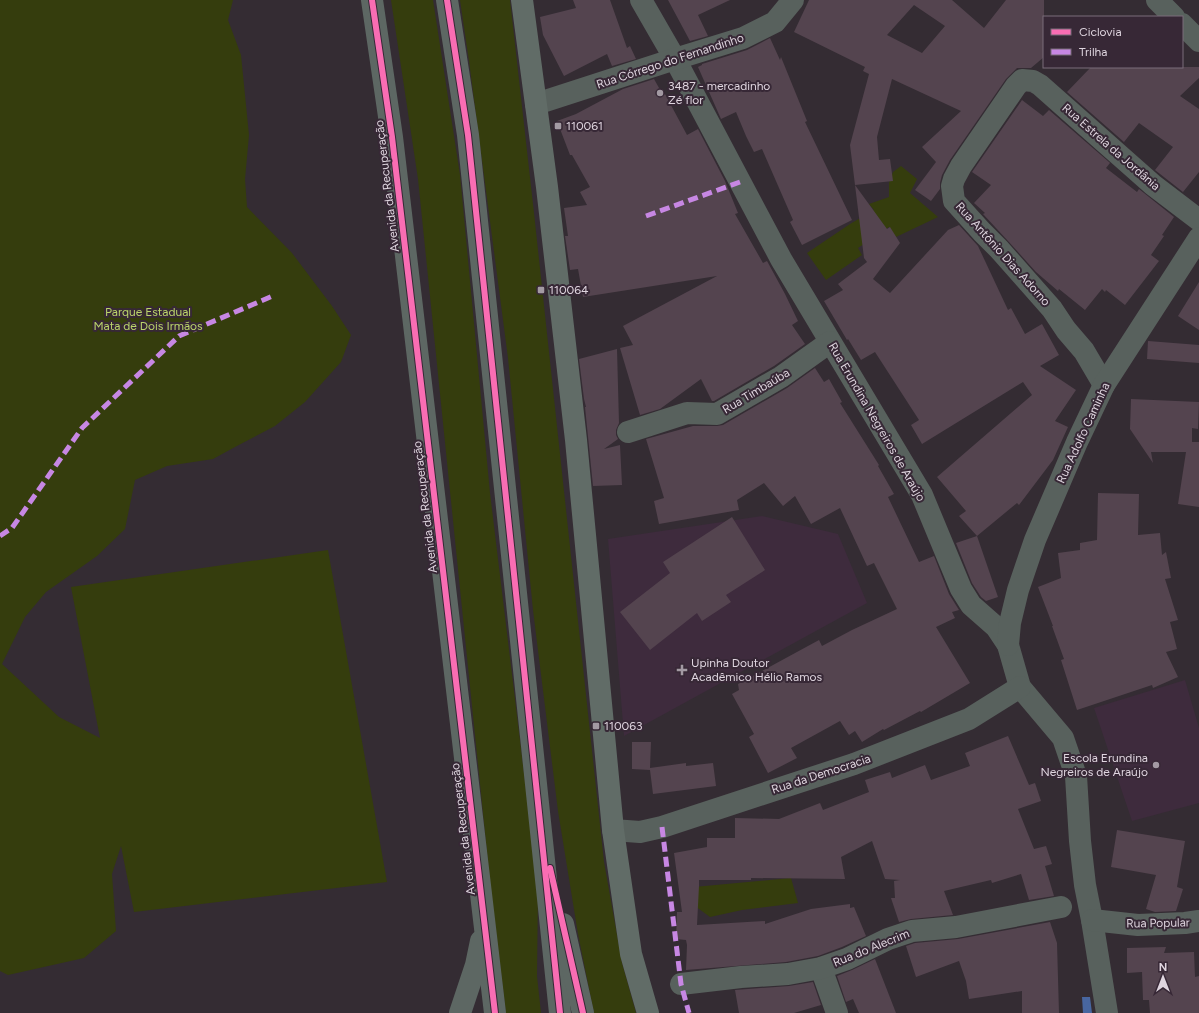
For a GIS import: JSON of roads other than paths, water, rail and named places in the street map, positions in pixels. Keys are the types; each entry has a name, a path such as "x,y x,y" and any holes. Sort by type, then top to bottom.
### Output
{"highway":[{"name":"Avenida da Recuperação","path":"372,0 390,122 495,1013"},
{"path":"447,0 468,135 560,1013"},
{"path":"540,821 583,1013"},
{"path":"460,1013 476,966 485,925"}],"main road":[{"path":"522,0 547,187 576,440 613,830 631,954 648,1013"}],"street":[{"name":"Rua Erundina Negreiros de Araújo","path":"641,0 675,59 781,259 922,495 961,589 971,605 996,627 1008,645 1020,686 1063,738 1076,776 1085,885 1108,1013"},
{"name":"Rua Córrego do Fernandinho","path":"536,104 743,38 775,22 793,0"},
{"path":"1157,0 1173,16"},
{"path":"1183,25 1199,41"},
{"name":"Rua Estrela da Jordânia","path":"1022,80 1033,81 1040,85 1153,185 1199,220"},
{"name":"Rua Antônio Dias Adorno","path":"1022,80 1010,94 954,178 952,186 954,201 1052,309 1066,330 1084,351 1104,385"},
{"name":"Rua Adolfo Caminha","path":"1008,645 1010,623 1018,590 1035,540 1077,442 1104,385 1199,238"},
{"name":"Rua Timbaúba","path":"628,432 687,413 717,414 781,377 830,342"},
{"name":"Rua da Democracia","path":"613,830 640,832 662,827 854,764 969,719 1020,686"},
{"name":"Rua do Alecrim","path":"681,984 742,977 788,974 821,968 847,959 888,939 912,931 956,927 1061,907"},
{"name":"Rua Popular","path":"1092,920 1138,925 1185,924 1199,921"},
{"path":"821,968 837,1013"}],"water":[{"path":"1082,997 1090,997 1092,1013 1083,1013"}],"place":[{"name":"3487 - mercadinho Zé flor","path":"660,93"},
{"name":"110061","path":"558,126"},
{"name":"110064","path":"541,290"},
{"name":"Upinha Doutor Acadêmico Hélio Ramos","path":"682,670"},
{"name":"110063","path":"596,726"},
{"name":"Escola Erundina Negreiros de Araújo","path":"1156,765"}],"park label":[{"name":"Parque Estadual Mata de Dois Irmãos","path":"148,319"}]}
